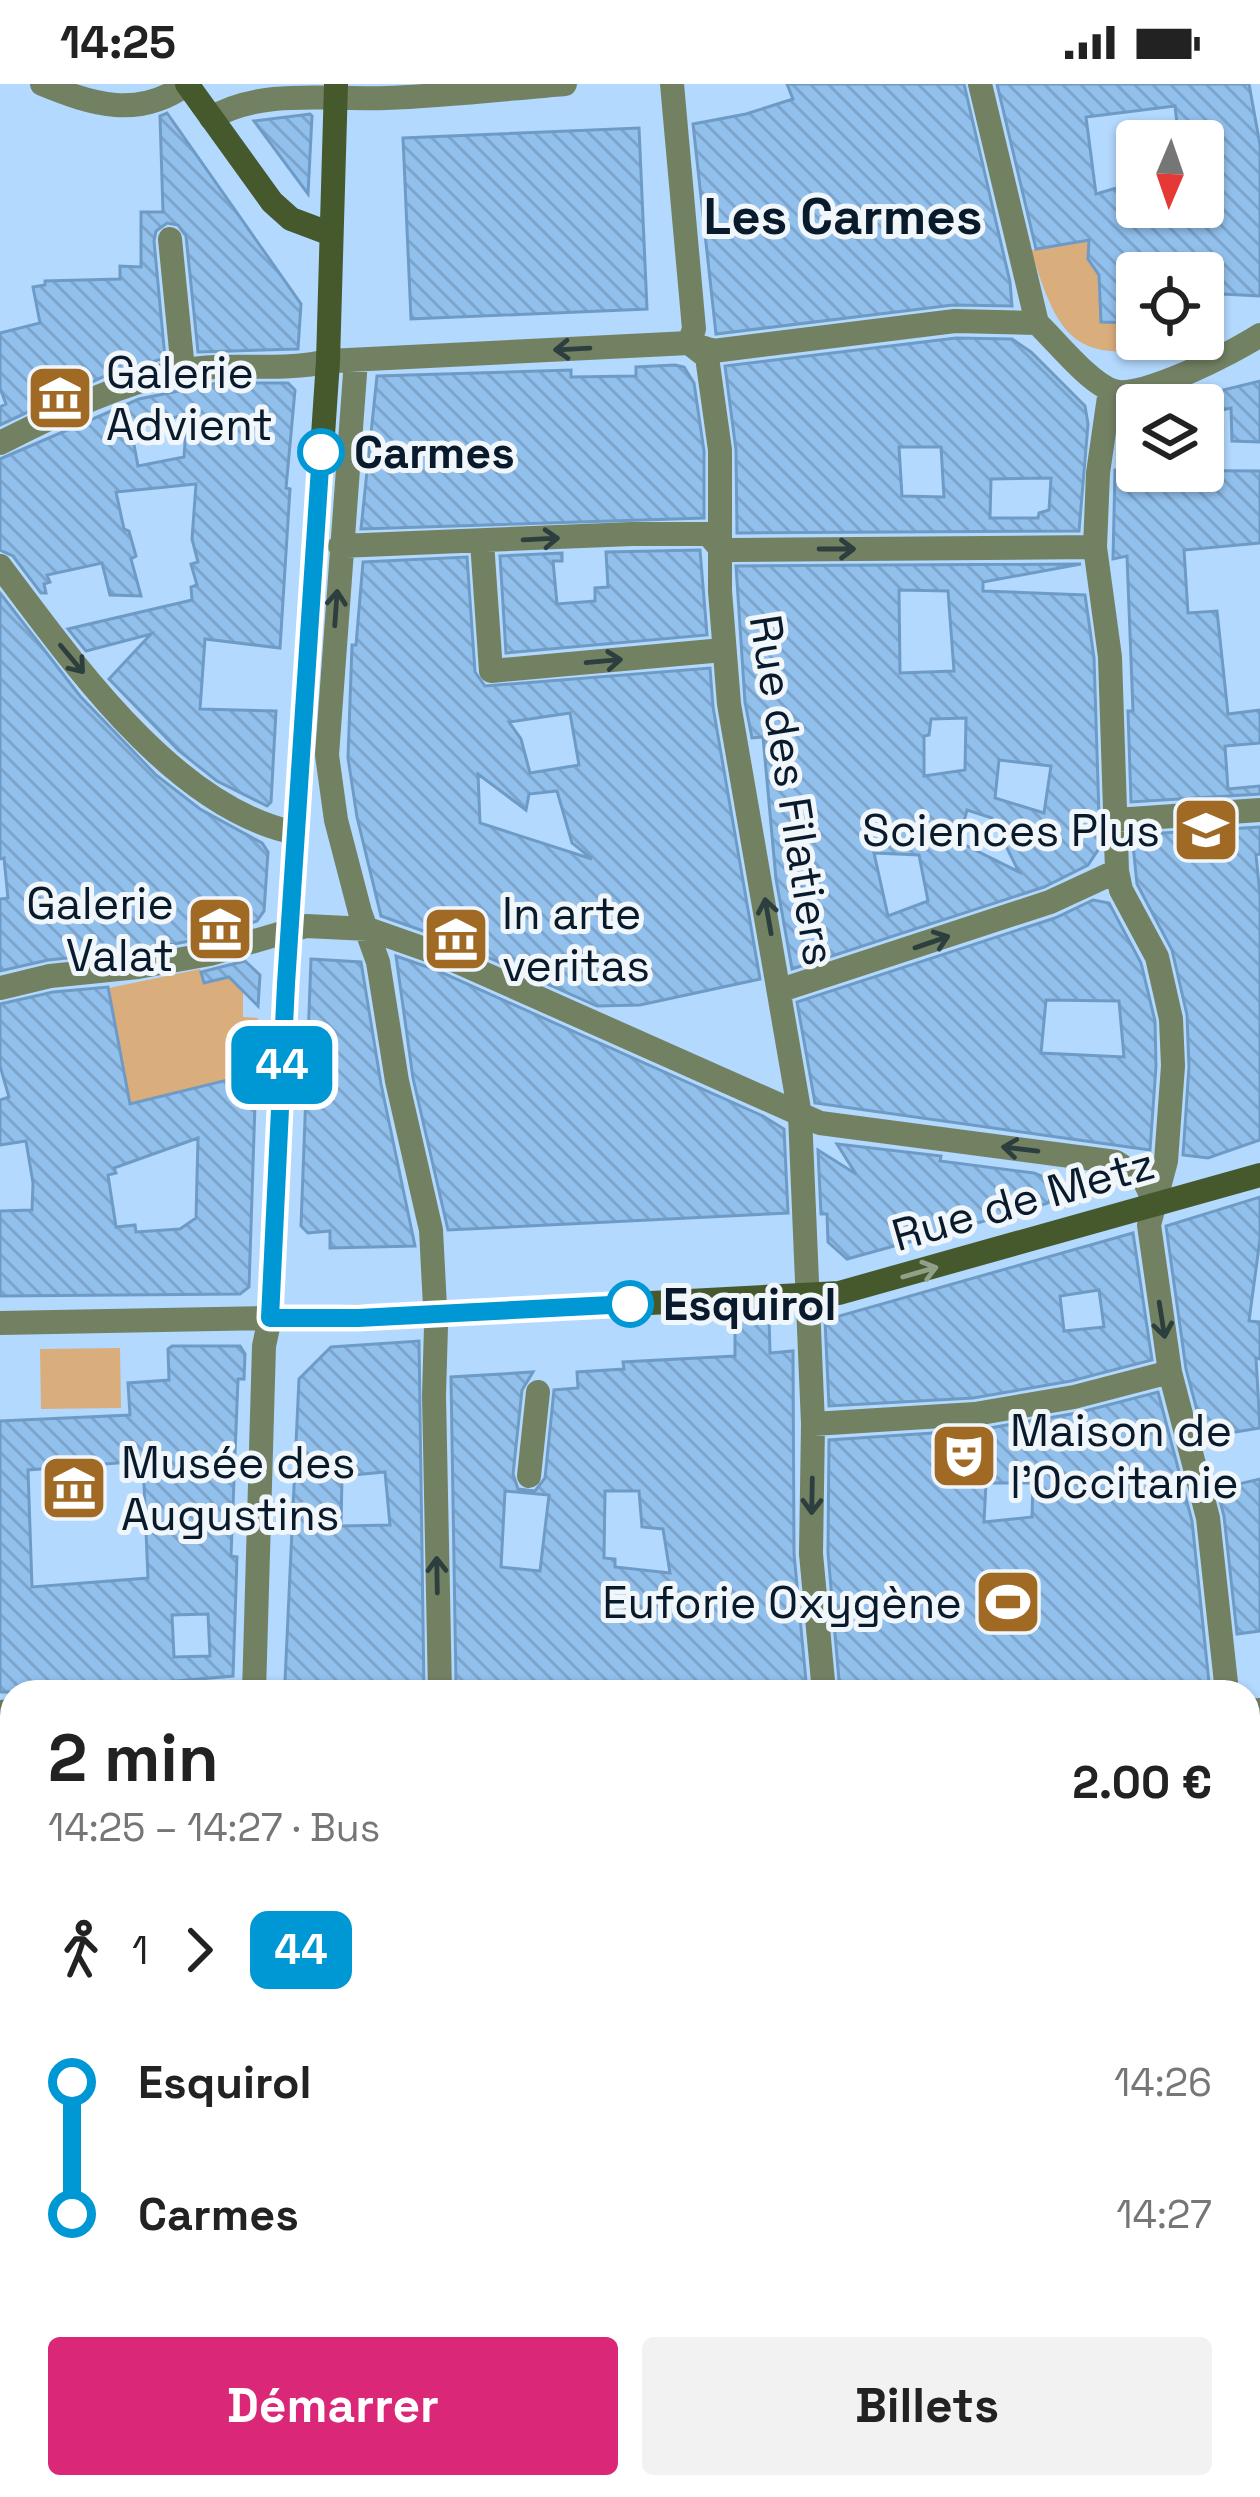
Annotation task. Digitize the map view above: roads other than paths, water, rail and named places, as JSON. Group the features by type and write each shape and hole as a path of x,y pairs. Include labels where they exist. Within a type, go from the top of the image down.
{"street":[{"path":"42,84 90,104 147,104 168,98 187,84 272,202 291,220 331,234"},
{"path":"211,118 235,104 336,90 386,98 565,84"},
{"path":"672,84 694,329 689,343"},
{"path":"980,84 1037,323 1110,389 1139,390 1210,364 1260,334"},
{"path":"254,1680 264,1346 270,1318 289,930 328,361 336,90"},
{"path":"170,238 183,370"},
{"path":"0,443 93,397 183,370 299,368 328,361 689,343 713,351 955,321 1037,323"},
{"name":"Rue des Filatiers","path":"689,343 707,357 720,450 722,650 800,1115 813,1424 811,1554 823,1680"},
{"path":"356,360 326,755 336,820 378,962 397,1081 431,1230 440,1680"},
{"path":"1110,389 1098,472 1095,547 1109,657 1117,871 1121,890 1157,957 1172,1019 1174,1066 1166,1161 1149,1225 1170,1372 1208,1518 1226,1680"},
{"path":"340,546 708,534 720,548 1095,547"},
{"path":"482,542 491,671 722,650"},
{"path":"0,566 122,720 167,762 254,823 296,832"},
{"path":"1116,820 1260,810"},
{"path":"781,990 1050,902 1117,871"},
{"path":"0,988 50,976 210,954 307,926 368,929 442,955 820,1123 1117,1162 1144,1180 1156,1205"},
{"name":"Rue de Metz","path":"270,1318 806,1295 871,1286 1260,1175"},
{"path":"0,1323 270,1318"},
{"path":"813,1424 1028,1406 1170,1372"},
{"path":"529,1476 538,1393"}],"place":[{"name":"Galerie Advient","path":"60,398"},
{"name":"Carmes","path":"321,452"},
{"name":"Sciences Plus","path":"1206,830"},
{"name":"Galerie Valat","path":"220,929"},
{"name":"In arte veritas","path":"456,939"},
{"name":"Esquirol","path":"630,1304"},
{"name":"Maison de l'Occitanie","path":"964,1456"},
{"name":"Musée des Augustins","path":"74,1488"},
{"name":"Euforie Oxygène","path":"1008,1602"}],"district":[{"name":"Les Carmes","path":"843,216"}]}
